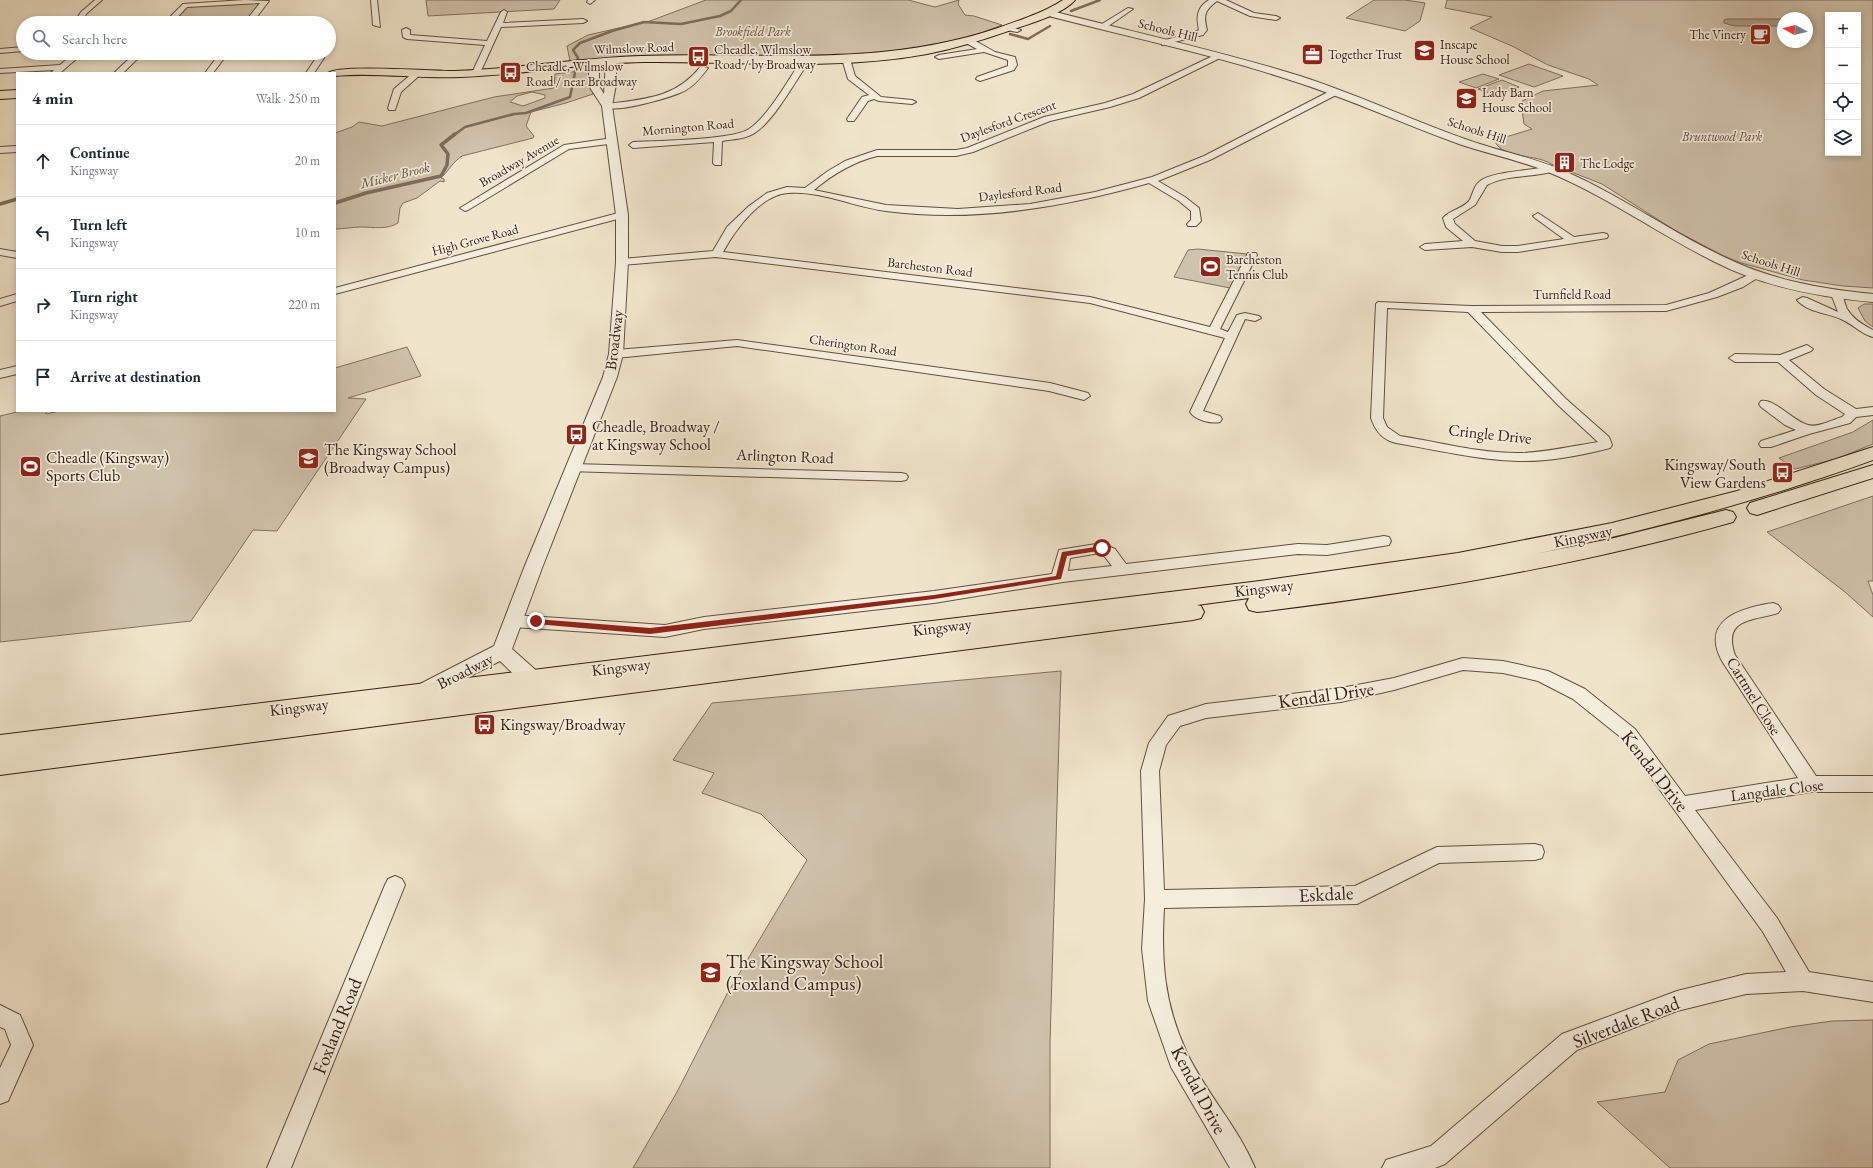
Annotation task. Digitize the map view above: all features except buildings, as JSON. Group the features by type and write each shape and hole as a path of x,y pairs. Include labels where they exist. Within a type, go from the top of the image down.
{"main road":[{"name":"Wilmslow Road","path":"336,73 476,73 643,59 754,61 846,59 938,49 969,41 1014,29 1070,0"},
{"path":"0,95 16,94"},
{"name":"Kingsway","path":"0,745 428,690 1293,585 1452,562 1585,536 1671,515 1784,484 1873,453"},
{"name":"Kingsway","path":"0,764 1299,600 1461,576 1612,546 1675,531 1798,496 1873,471"}],"street":[{"path":"82,16 83,13 99,0"},
{"path":"374,0 377,25"},
{"path":"1164,43 1200,33 1203,30 1200,12 1205,5 1214,0"},
{"path":"1220,0 1234,5 1252,15 1276,18"},
{"path":"175,16 185,5 266,1 254,16"},
{"path":"1121,6 1138,10"},
{"path":"1098,26 1130,9"},
{"path":"476,73 504,12"},
{"name":"Schools Hill","path":"1045,14 1217,56 1294,78 1335,92 1469,144 1551,169 1599,191 1720,260 1755,275 1836,294 1873,298"},
{"path":"497,25 583,21"},
{"path":"406,30 407,37 416,39 454,39 489,42"},
{"path":"969,41 999,57 1012,59 1021,58"},
{"path":"0,51 16,50"},
{"path":"939,57 984,50"},
{"name":"Daylesford Crescent","path":"807,191 828,174 849,162 864,156 877,154 956,153 970,150 1047,119 1107,105 1136,96 1217,56"},
{"path":"846,59 852,77 874,96 879,99 912,102"},
{"path":"980,79 1011,68 1013,65 1012,59"},
{"path":"56,72 70,60"},
{"path":"119,72 132,60"},
{"path":"209,72 218,60"},
{"path":"311,72 319,60"},
{"name":"Mornington Road","path":"634,145 718,139 751,132 806,60"},
{"name":"Broadway","path":"428,690 502,651 573,468 604,394 616,354 622,262 622,215 607,106 611,84 611,61"},
{"name":"Broadway","path":"590,63 594,86 607,106"},
{"path":"0,71 62,67"},
{"path":"607,106 653,100 670,95 686,88 699,76 704,68"},
{"path":"392,108 397,91 417,74"},
{"name":"Daylesford Road","path":"716,254 731,229 752,208 770,195 787,190 807,191 886,208 958,212 1030,207 1096,195 1150,180 1207,158 1335,92"},
{"path":"851,119 865,99 874,96"},
{"path":"718,139 718,163"},
{"name":"Broadway Avenue","path":"465,208 567,147 613,141"},
{"path":"0,150 16,149"},
{"path":"1472,244 1450,225 1448,218 1473,202 1480,186 1487,181 1499,178 1539,174 1551,169"},
{"path":"1150,180 1182,199 1196,210 1196,221 1192,224"},
{"name":"High Grove Road","path":"336,291 622,215"},
{"path":"1538,216 1573,240"},
{"path":"1424,247 1472,244 1502,249 1518,249 1603,236"},
{"path":"0,252 16,255"},
{"name":"Barcheston Road","path":"622,262 716,254 1090,300 1232,336"},
{"path":"1213,332 1252,255"},
{"name":"Turnfield Road","path":"1382,304 1471,309 1675,307 1750,280 1755,275"},
{"path":"1836,294 1841,310 1846,317"},
{"path":"0,303 16,296"},
{"path":"1803,300 1830,313 1846,317 1873,334"},
{"name":"Cringle Drive","path":"1382,304 1377,418 1380,429 1390,437 1493,455 1520,457 1541,456 1605,445 1604,440 1562,402 1471,309"},
{"path":"1216,419 1198,415 1196,412 1241,317 1245,316 1255,318"},
{"name":"Cherington Road","path":"616,354 737,343 1050,387 1084,396"},
{"path":"1735,358 1781,359 1807,349"},
{"path":"1781,359 1820,392 1853,413 1873,411"},
{"path":"0,374 16,370"},
{"path":"1765,404 1790,422 1807,430"},
{"path":"1766,444 1807,430 1817,429 1846,420 1853,413"},
{"name":"Arlington Road","path":"573,468 901,477"},
{"name":"Kingsway","path":"514,621 664,631 704,623 934,597 1122,569 1298,549 1327,550 1384,540"},
{"path":"1059,578 1064,554 1102,548 1110,553 1122,569"},
{"name":"Cartmel Close","path":"1773,609 1752,612 1732,622 1726,629 1723,638 1728,657 1810,784"},
{"name":"Broadway","path":"502,651 532,678"},
{"name":"Kendal Drive","path":"1243,1168 1179,1059 1158,1001 1152,949 1155,899 1150,771 1158,743 1174,721 1206,711 1341,695 1394,684 1463,664 1503,667 1542,675 1579,694 1629,734 1770,925 1804,981"},
{"name":"Langdale Close","path":"1681,804 1810,784 1873,784"},
{"name":"Eskdale","path":"1155,899 1357,895 1437,855 1535,852"},
{"name":"Foxland Road","path":"279,1168 395,885"},
{"name":"Silverdale Road","path":"1394,1168 1440,1162 1570,1042 1677,1001 1746,984 1804,981 1873,992"},
{"path":"0,1016 13,1022 22,1045 0,1093"}],"green space":[{"path":"426,0 560,0 554,9 428,16"},
{"name":"Brookfield Park","path":"706,0 908,0 935,7 959,0 958,4 965,15 974,16 1002,25 938,49 846,59 643,59 562,66 570,61 567,46 588,35 650,21"},
{"path":"1374,0 1405,0 1425,3 1420,21 1405,31 1346,18"},
{"name":"Bruntwood Park","path":"1447,0 1873,0 1873,288 1843,286 1803,280 1741,263 1724,256 1676,231 1602,184 1545,161 1513,154 1499,147 1495,142 1496,140 1532,129 1524,124 1522,110 1525,108 1521,106 1522,101 1543,91 1598,85 1589,79 1548,65 1512,46 1470,28 1492,17 1445,8"},
{"path":"263,2 251,16 178,16 187,6"},
{"path":"1529,64 1563,76 1534,87 1499,75"},
{"path":"581,67 589,69 593,94 531,112 526,126 534,136 533,138 462,156 441,178 444,179 444,182 440,181 417,198 403,203 400,208 398,223 389,227 380,228 358,227 336,229 336,133 352,127 359,122 382,126 494,97 554,88 555,74 580,71","holes":["532,92 545,95 545,98 523,106 510,102 517,96"]},
{"path":"1483,74 1499,79 1476,88 1459,82"},
{"path":"1502,80 1519,87 1495,95 1478,89"},
{"name":"Barcheston Tennis Club","path":"1198,249 1247,254 1230,288 1174,277 1188,250"},
{"path":"1864,304 1873,304 1873,327 1865,321 1858,308"},
{"path":"407,347 421,376 348,398 366,399 277,531 253,530 191,621 0,642 0,416 17,412 46,412 46,414 55,412 336,412 336,368"},
{"path":"1873,420 1873,444 1836,459 1795,469 1779,458 1853,432"},
{"path":"1873,496 1873,581 1868,581 1873,595 1873,617 1845,592 1767,532"},
{"path":"1061,671 1050,1043 1050,1168 633,1168 677,1092 727,994 807,860 761,814 702,793 714,773 673,760 712,703"},
{"path":"1873,1020 1873,1168 1670,1168 1597,1102 1665,1092 1678,1060 1709,1044 1790,1027 1832,1021"}],"shaded area":[{"path":"1777,19 1777,26 1735,26 1724,23 1724,20"}],"waterway":[{"name":"Micker Brook","path":"454,135 465,127 514,114 526,113 570,97 578,58 573,50 580,43 612,31 644,22 681,24 720,16 731,11 741,0"},
{"path":"1071,11 1100,0"},
{"path":"1010,34 1028,39 1050,26"},
{"name":"Micker Brook","path":"336,203 366,193 441,176 447,165 448,154 441,145 455,134"},
{"name":"Micker Brook","path":"0,204 16,199"}],"place":[{"name":"The Vinery","path":"1761,34"},
{"name":"Inscape House School","path":"1425,51"},
{"name":"Together Trust","path":"1312,54"},
{"name":"Cheadle, Wilmslow Road / by Broadway","path":"699,56"},
{"name":"Cheadle, Wilmslow Road / near Broadway","path":"510,73"},
{"name":"Lady Barn House School","path":"1467,99"},
{"name":"The Lodge","path":"1564,163"},
{"name":"Barcheston Tennis Club","path":"1211,266"},
{"name":"Cheadle, Broadway / at Kingsway School","path":"577,435"},
{"name":"The Kingsway School (Broadway Campus)","path":"308,458"},
{"name":"Cheadle (Kingsway) Sports Club","path":"31,466"},
{"name":"Kingsway/South View Gardens","path":"1782,473"},
{"name":"Kingsway/Broadway","path":"485,724"},
{"name":"The Kingsway School (Foxland Campus)","path":"711,972"}],"route":[{"path":"536,621 664,631 686,628 704,623 934,597 1059,578 1064,554 1102,548"}]}
